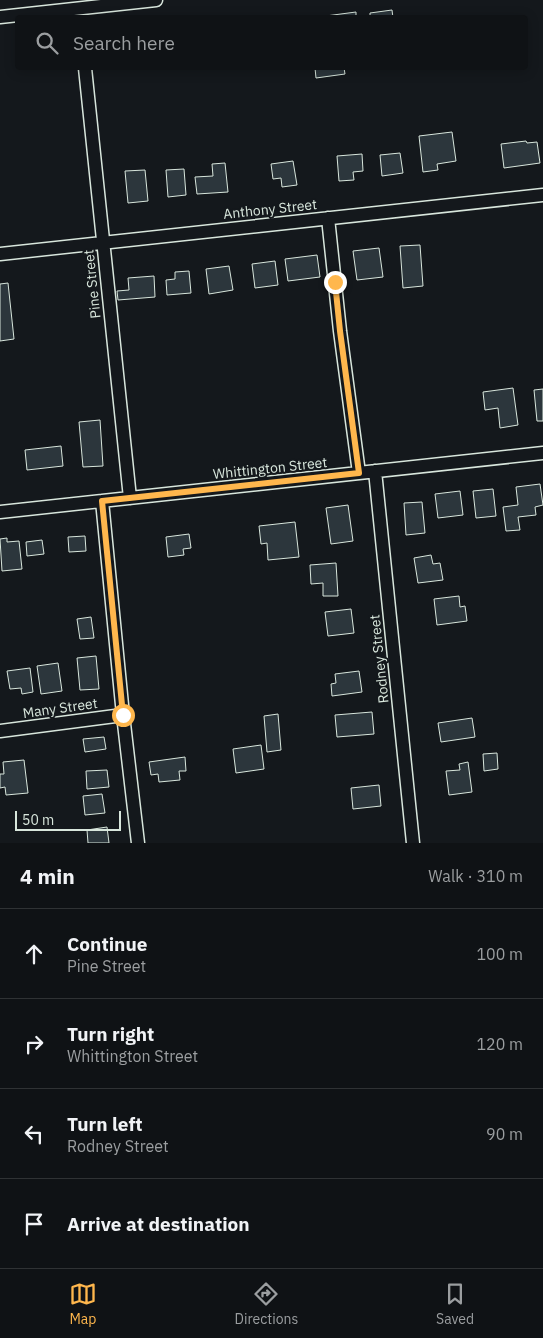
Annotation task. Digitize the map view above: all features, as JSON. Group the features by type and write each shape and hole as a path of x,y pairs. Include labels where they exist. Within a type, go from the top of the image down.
{"street":[{"path":"18,15 156,0"},
{"path":"0,17 15,15"},
{"name":"Pine Street","path":"85,70 130,498"},
{"name":"Anthony Street","path":"0,254 543,195"},
{"path":"328,218 340,331 359,473"},
{"name":"Whittington Street","path":"0,512 543,453"},
{"name":"Rodney Street","path":"375,471 413,843"},
{"path":"102,501 123,715 138,843"},
{"name":"Many Street","path":"0,731 123,715"}],"building":[{"path":"392,10 393,15 370,15 370,13"},
{"path":"356,12 356,15 333,15"},
{"path":"315,70 344,70 345,74 316,78"},
{"path":"452,132 456,161 437,164 438,170 423,172 419,136"},
{"path":"526,141 527,143 537,142 540,163 504,168 501,144"},
{"path":"400,153 403,173 382,176 380,155"},
{"path":"362,154 363,171 353,172 354,180 339,181 337,156"},
{"path":"293,161 297,185 282,187 281,178 273,179 271,164"},
{"path":"225,163 228,192 197,194 195,177 213,176 212,164"},
{"path":"184,169 186,195 168,197 166,170"},
{"path":"145,170 148,201 128,203 125,171"},
{"path":"420,245 423,286 403,288 400,246"},
{"path":"379,248 383,277 357,280 353,251"},
{"path":"317,255 320,277 288,281 285,259"},
{"path":"275,261 278,285 255,288 252,264"},
{"path":"229,266 233,290 209,294 206,269"},
{"path":"189,271 191,293 167,295 166,280 175,279 175,272"},
{"path":"154,276 155,297 118,300 117,291 129,290 128,278"},
{"path":"8,283 14,339 0,341 0,284"},
{"path":"513,388 518,425 500,428 498,408 485,410 483,392"},
{"path":"543,389 543,421 537,421 534,390"},
{"path":"100,420 103,466 83,467 79,422"},
{"path":"61,446 63,466 27,470 25,450"},
{"path":"540,484 543,505 535,507 536,515 518,517 520,530 506,531 503,507 518,505 516,487"},
{"path":"493,489 496,516 476,518 473,491"},
{"path":"460,491 463,515 438,518 435,494"},
{"path":"422,502 425,533 406,535 404,503"},
{"path":"348,505 353,541 331,544 326,508"},
{"path":"295,522 299,557 268,560 267,543 261,544 259,526"},
{"path":"189,534 191,548 183,549 184,555 168,557 166,537"},
{"path":"85,536 86,551 69,552 68,537"},
{"path":"7,538 7,542 19,541 22,569 2,571 0,539"},
{"path":"42,540 44,554 27,556 26,542"},
{"path":"431,555 433,564 440,563 443,580 418,583 414,558"},
{"path":"336,563 338,596 323,596 323,583 311,584 310,565"},
{"path":"459,596 460,607 465,606 467,621 437,625 434,599"},
{"path":"351,609 354,633 328,636 325,612"},
{"path":"91,617 94,638 80,639 77,619"},
{"path":"96,656 99,689 80,690 77,658"},
{"path":"58,663 62,691 41,694 37,666"},
{"path":"30,668 33,692 22,694 21,688 10,689 7,671"},
{"path":"359,671 362,692 332,696 331,684 336,683 335,674"},
{"path":"372,712 374,734 337,737 335,715"},
{"path":"278,714 281,750 267,752 264,716"},
{"path":"472,718 475,737 441,742 438,723"},
{"path":"104,737 106,749 85,752 83,739"},
{"path":"261,745 264,769 236,773 233,749"},
{"path":"497,753 498,769 484,771 483,754"},
{"path":"185,757 186,771 179,771 180,780 159,782 158,774 151,775 149,762"},
{"path":"24,760 28,793 6,795 5,787 0,788 0,774 4,774 3,762"},
{"path":"468,762 472,792 449,795 446,771 460,770 459,764"},
{"path":"107,770 109,787 87,789 86,771"},
{"path":"379,785 381,806 353,809 351,788"},
{"path":"102,794 105,813 85,815 83,796"},
{"path":"107,827 109,843 88,843 87,830"}],"route":[{"path":"123,715 102,501 359,473 335,282"}]}
